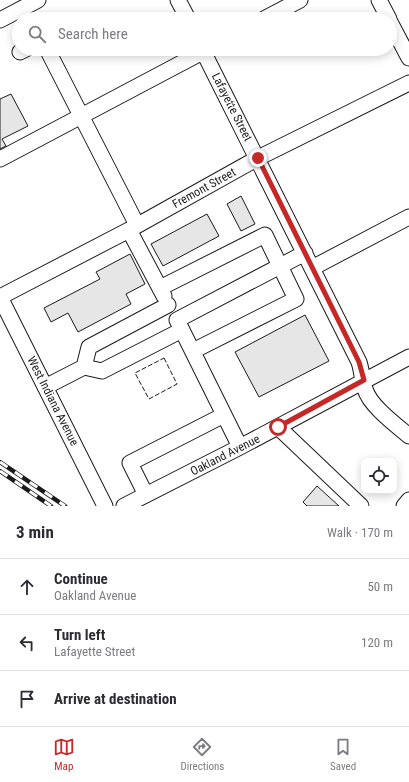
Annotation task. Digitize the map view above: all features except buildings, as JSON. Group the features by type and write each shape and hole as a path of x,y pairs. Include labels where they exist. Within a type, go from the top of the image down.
{"street":[{"path":"21,9 38,0"},
{"path":"178,0 184,12"},
{"path":"277,12 300,0"},
{"path":"379,0 385,12"},
{"path":"0,20 12,14"},
{"path":"397,35 409,58"},
{"path":"51,56 81,116 168,305 193,351 240,447"},
{"path":"0,159 194,56"},
{"name":"Lafayette Street","path":"208,56 359,362 365,389 374,405 409,436"},
{"name":"Fremont Street","path":"0,297 133,228 258,158 409,83"},
{"path":"312,268 409,217"},
{"path":"160,288 265,235 296,299 193,351"},
{"path":"46,387 84,367 102,371 280,266 305,253"},
{"name":"West Indiana Avenue","path":"0,297 105,506"},
{"path":"84,367 89,347 168,305"},
{"name":"Oakland Avenue","path":"124,506 240,447 409,357"},
{"path":"146,495 130,463 224,415"},
{"path":"278,427 361,506"},
{"path":"404,506 409,500"}],"railway":[{"path":"0,462 65,506"},
{"path":"0,471 51,506"}],"fence":[{"path":"164,358 177,384 149,399 135,373 164,358"}],"route":[{"path":"258,158 359,362 364,380 278,427"}]}
